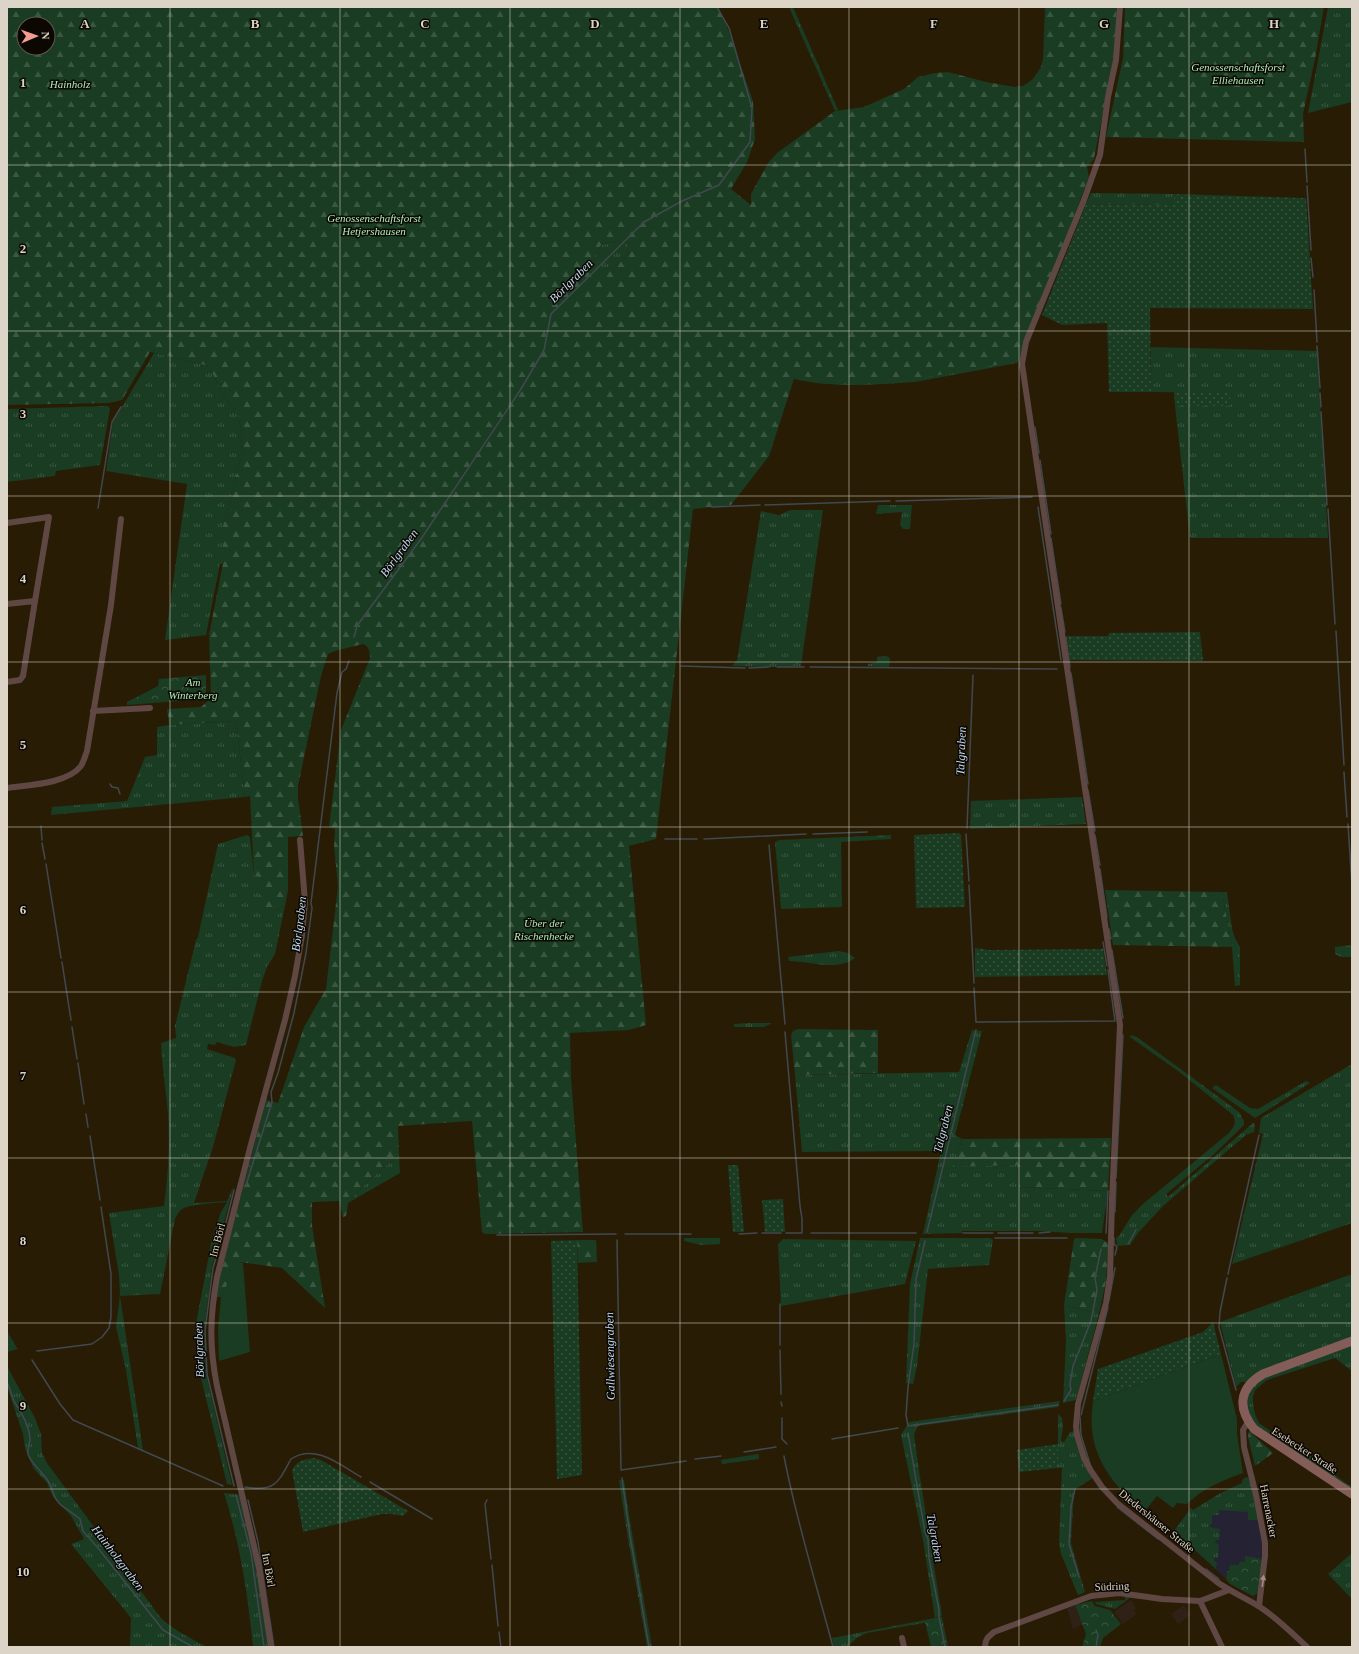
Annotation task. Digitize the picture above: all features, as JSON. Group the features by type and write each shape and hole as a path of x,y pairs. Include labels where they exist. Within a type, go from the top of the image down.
{"street":[{"name":"Diedershäuser Straße","path":"1120,7 1116,60 1108,97 1103,137 1098,161 1084,200 1026,342 1022,364 1120,1025 1110,1276 1106,1303 1078,1404 1076,1426 1084,1458 1095,1477 1117,1503 1229,1590 1238,1593 1276,1618 1307,1647"},
{"path":"7,523 49,517 23,676 20,680 7,682"},
{"path":"7,788 51,781 68,776 74,772 84,760 87,751 111,605 121,519"},
{"path":"7,604 35,602"},
{"path":"93,711 150,708"},
{"name":"Im Börl","path":"271,1647 259,1568 217,1386 212,1360 210,1335 217,1277 285,1020 299,954 305,902 300,840"},
{"path":"1248,1422 1243,1413 1243,1400 1248,1388 1255,1379 1263,1374 1352,1341"},
{"name":"Harrenacker","path":"1248,1422 1243,1430 1242,1438 1265,1543 1265,1556 1259,1606"},
{"name":"Esebecker Straße","path":"1248,1422 1263,1436 1352,1494"},
{"name":"Südring","path":"985,1647 985,1642 988,1637 994,1632 1092,1596 1119,1593 1162,1599 1200,1601 1229,1590"},
{"path":"1200,1601 1222,1647"},
{"path":"902,1638 904,1647"}],"shaded area":[{"path":"1247,1477 1249,1478 1263,1543 1262,1561 1257,1557 1227,1571 1226,1579 1174,1531 1191,1508 1193,1510 1219,1494 1242,1483 1243,1479"},
{"path":"1131,1600 1136,1608 1134,1611 1137,1614 1123,1624 1114,1612"},
{"path":"1075,1605 1083,1624 1073,1629 1067,1609"},
{"path":"1184,1605 1191,1615 1178,1624 1171,1614"}],"green space":[{"path":"7,7 718,7 725,21 753,101 755,139 747,162 731,189 751,205 751,194 768,163 777,153 835,111 864,107 904,89 918,77 935,73 948,72 986,82 1015,87 1023,86 1033,79 1041,67 1043,59 1045,7 1117,7 1115,50 1094,159 1087,167 1089,177 1019,361 898,382 795,376 769,456 731,505 693,509 656,839 629,846 646,1025 629,1030 570,1033 571,1078 583,1232 485,1234 482,1232 472,1121 398,1126 399,1155 369,1180 348,1203 346,1216 343,1217 339,1201 312,1202 312,1225 325,1308 282,1268 239,1262 221,1297 216,1297 220,1276 266,1100 278,1103 304,1027 326,989 338,886 334,846 335,829 329,827 341,730 370,658 367,646 363,644 328,654 321,676 298,786 303,836 288,837 288,890 285,906 274,911 258,907 264,879 254,875 250,796 245,797 236,721 169,725 167,709 201,707 211,698 209,635 223,563 223,526 241,457 242,434 238,414 224,397 209,366 150,352 122,400 109,403 7,405","holes":["628,238 628,248 624,259 616,266 590,274 587,270 601,245"]},
{"path":"789,7 793,7 838,110 835,111"},
{"name":"Genossenschaftsforst Elliehausen","path":"1125,7 1324,7 1303,114 1304,142 1106,137 1123,58"},
{"path":"1328,7 1352,7 1352,102 1308,113"},
{"path":"1091,193 1176,194 1171,205 1086,204"},
{"path":"1176,194 1306,198 1313,309 1150,308 1151,392 1109,392 1107,323 1062,325 1042,315 1086,204 1171,205"},
{"path":"628,238 627,254 620,263 611,268 590,274 587,270 601,245"},
{"path":"1151,347 1317,351 1328,538 1190,538 1175,406 1230,406 1230,393 1151,392"},
{"path":"154,353 209,366 224,397 238,414 242,434 241,457 223,526 223,563 220,564 206,635 165,640 187,484 106,471 113,422"},
{"path":"1019,361 1017,363 915,382 839,385 794,379 795,376"},
{"path":"1174,392 1230,392 1230,406 1175,406"},
{"path":"108,406 110,409 100,465 56,471 55,476 7,482 7,409"},
{"path":"878,505 912,505 910,529 903,529 900,525 902,512 876,514"},
{"path":"790,510 823,510 801,666 732,666 737,660 761,511 779,515"},
{"path":"1200,632 1203,661 1070,660 1067,636 1108,636 1109,633"},
{"path":"887,656 890,658 889,667 868,666 868,664 877,662 877,657"},
{"name":"Am Winterberg","path":"206,675 206,699 127,705 127,702 158,686 159,679"},
{"path":"236,721 245,797 51,815 52,807 127,801 145,757 157,755 157,727"},
{"path":"1082,797 1086,824 970,829 971,801"},
{"path":"959,833 961,835 965,907 916,908 914,835"},
{"path":"247,835 250,837 254,875 264,879 274,911 285,906 275,954 267,967 262,981 246,1045 234,1047 217,1042 215,1045 208,1044 207,1049 235,1058 236,1060 213,1147 194,1203 227,1201 234,1185 212,1267 204,1331 206,1374 232,1485 227,1484 197,1362 195,1329 212,1239 221,1212 227,1202 186,1207 179,1213 175,1219 160,1294 120,1296 143,1450 138,1448 126,1370 116,1327 120,1295 119,1275 109,1213 164,1206 168,1172 169,1137 161,1043 176,1038 175,1026 198,937 218,844"},
{"path":"891,835 891,839 841,842 842,907 781,909 775,842 779,840"},
{"path":"1105,890 1222,892 1232,947 1113,945"},
{"path":"1222,892 1227,892 1232,929 1240,947 1240,985 1235,986 1232,947"},
{"path":"1352,945 1352,957 1341,957 1335,954 1335,947"},
{"path":"975,948 989,950 1103,949 1107,975 975,977"},
{"path":"839,951 848,953 855,958 840,964 823,965 789,961 788,957"},
{"path":"772,1023 764,1027 734,1027 734,1024"},
{"path":"798,1029 878,1030 878,1073 795,1075 791,1035 793,1031"},
{"path":"972,1030 982,1031 955,1135 962,1139 954,1166 1017,1165 1019,1187 1108,1191 1102,1233 962,1231 962,1233 923,1234 941,1151 802,1152 795,1075 959,1072"},
{"path":"1131,1035 1137,1037 1239,1112 1244,1121 1244,1125 1214,1154 1166,1194 1168,1197 1253,1123 1255,1124 1254,1132 1246,1135 1163,1206 1138,1233 1130,1245 1117,1246 1116,1238 1119,1236 1132,1215 1144,1203 1229,1133 1235,1122 1233,1115 1178,1071 1130,1037"},
{"path":"1352,1064 1352,1223 1232,1264 1263,1134 1259,1133 1261,1118"},
{"path":"1306,1081 1310,1083 1255,1118 1212,1088 1216,1085 1250,1108 1258,1109"},
{"path":"1111,1138 1108,1191 1019,1187 1017,1165 953,1167 962,1139"},
{"path":"399,1155 400,1173 348,1203 369,1180"},
{"path":"728,1165 738,1165 744,1232 733,1232"},
{"path":"783,1199 785,1232 765,1232 762,1200"},
{"path":"684,1238 720,1238 720,1244 701,1245 684,1241"},
{"path":"920,1238 990,1238 993,1240 989,1265 928,1269 917,1366 913,1384 906,1383 910,1284"},
{"path":"783,1239 916,1241 905,1284 781,1306 778,1244"},
{"path":"1074,1239 1102,1239 1108,1243 1106,1281 1099,1314 1064,1305"},
{"path":"577,1240 596,1240 597,1262 578,1263"},
{"path":"577,1240 582,1475 557,1479 551,1241"},
{"path":"238,1262 243,1263 250,1352 219,1361 218,1328 221,1297"},
{"path":"1352,1274 1352,1339 1248,1382 1241,1382 1236,1387 1220,1322"},
{"path":"1064,1305 1099,1314 1076,1400 1063,1403 1066,1341"},
{"path":"1213,1322 1221,1354 1093,1401 1098,1369 1203,1332"},
{"path":"7,1331 17,1348 18,1349 7,1352"},
{"path":"1352,1344 1352,1371 1335,1358 1267,1380 1255,1390 1253,1404 1259,1423 1287,1443 1304,1450 1320,1465 1352,1487 1352,1491 1263,1433 1248,1416 1246,1398 1259,1379"},
{"path":"1221,1354 1237,1419 1237,1434 1243,1473 1213,1486 1199,1494 1187,1504 1177,1503 1173,1508 1157,1496 1144,1512 1117,1486 1103,1465 1094,1442 1092,1429 1093,1401"},
{"path":"7,1366 35,1418 41,1434 42,1453 47,1463 160,1617 176,1630 207,1647 130,1647 131,1618 71,1544 84,1539 71,1516 53,1497 47,1483 34,1469 25,1449 23,1434 7,1387"},
{"path":"1060,1401 1058,1407 918,1426 914,1434 942,1616 935,1618 923,1540 901,1435 909,1422"},
{"path":"1058,1414 1062,1418 1063,1426 1061,1441 1064,1442 1070,1432 1074,1431 1093,1478 1074,1490 1071,1543 1085,1592 1078,1595 1061,1554 1059,1543 1062,1468 1058,1468"},
{"path":"1249,1431 1273,1453 1255,1466 1248,1437"},
{"path":"1058,1444 1058,1468 1019,1472 1017,1450"},
{"path":"758,1454 759,1459 722,1464 721,1460"},
{"path":"314,1458 321,1460 408,1511 403,1516 382,1514 303,1532 292,1470 296,1464 301,1461"},
{"path":"1247,1477 1250,1480 1259,1520 1248,1520 1248,1512 1219,1510 1219,1515 1212,1515 1212,1523 1209,1526 1220,1529 1219,1540 1216,1540 1215,1543 1219,1544 1218,1558 1214,1558 1214,1561 1217,1562 1216,1569 1174,1531 1191,1508 1193,1510 1219,1494 1242,1483 1243,1479"},
{"path":"619,1480 624,1480 652,1647 647,1647"},
{"path":"224,1493 241,1495 250,1531 269,1647 253,1647 243,1570 235,1531"},
{"path":"1352,1553 1352,1599 1328,1574"},
{"path":"1245,1556 1259,1558 1262,1561 1258,1593 1253,1596 1230,1584 1226,1579 1227,1571 1229,1571 1230,1565 1239,1565 1239,1562 1245,1562"},
{"path":"1125,1597 1131,1597 1115,1609 1096,1604 1095,1602 1125,1600"},
{"path":"1092,1601 1095,1606 1110,1610 1121,1624 1103,1638 1100,1647 1082,1647 1086,1634 1075,1605"},
{"path":"942,1617 948,1647 931,1647 925,1622 935,1621 935,1618"},
{"path":"935,1618 935,1621 867,1633 858,1637 847,1647 834,1647 832,1638"}],"waterway":[{"name":"Börlgraben","path":"354,637 357,626 421,539 521,389 544,350 551,314 644,222 682,201 719,185 750,142 752,108 729,28 717,7"},
{"path":"1305,149 1307,182"},
{"path":"1307,186 1311,250"},
{"path":"1311,258 1313,277"},
{"path":"1314,290 1317,342"},
{"path":"1317,346 1320,388"},
{"path":"1320,393 1321,407"},
{"path":"98,508 112,422 121,407"},
{"path":"1321,412 1327,505"},
{"path":"1035,427 1039,453"},
{"path":"1040,460 1051,534"},
{"path":"896,501 1032,497"},
{"path":"765,505 890,501"},
{"path":"712,507 760,505"},
{"path":"1038,507 1061,660"},
{"path":"1328,509 1335,624"},
{"path":"1051,538 1061,604"},
{"path":"1061,608 1065,632"},
{"path":"1336,631 1344,765"},
{"path":"1066,637 1070,667"},
{"name":"Börlgraben","path":"246,1185 272,1102 271,1092 278,1073 294,1013 306,953 337,693 342,672 346,669 349,661"},
{"path":"681,666 745,668"},
{"path":"749,668 769,667"},
{"path":"777,667 804,667"},
{"path":"810,667 1057,669"},
{"path":"1071,673 1088,784"},
{"name":"Talgraben","path":"967,828 973,675"},
{"path":"1344,772 1347,817"},
{"path":"110,784 112,787 118,788 120,794"},
{"path":"1088,790 1095,831"},
{"path":"1348,824 1352,886"},
{"path":"41,826 42,840"},
{"path":"813,834 867,832"},
{"path":"704,839 806,834"},
{"name":"Talgraben","path":"966,834 969,881"},
{"path":"1095,835 1100,865"},
{"path":"665,839 697,839"},
{"path":"42,843 45,859"},
{"path":"769,845 785,1024"},
{"path":"46,864 61,958"},
{"path":"1100,869 1107,917"},
{"name":"Talgraben","path":"969,885 974,983"},
{"path":"1109,929 1111,939"},
{"path":"1103,942 1107,966"},
{"path":"1112,950 1123,1018"},
{"path":"62,962 71,1020"},
{"path":"974,988 976,1022 1115,1021 1108,970"},
{"path":"72,1027 77,1059"},
{"name":"Talgraben","path":"927,1232 976,1030"},
{"path":"785,1032 802,1219 802,1233 786,1233"},
{"path":"1116,1178 1123,1035"},
{"path":"78,1063 84,1104"},
{"path":"86,1114 88,1127"},
{"path":"1228,1274 1259,1135"},
{"path":"90,1136 100,1200"},
{"path":"1115,1212 1116,1182"},
{"name":"Börlgraben","path":"234,1190 213,1268 205,1331 207,1374 234,1486"},
{"path":"1106,1233 1108,1191"},
{"path":"37,1351 92,1344 102,1337 109,1328 111,1317 111,1274 101,1207"},
{"path":"1128,1244 1136,1230"},
{"path":"1039,1233 1050,1232"},
{"path":"739,1234 757,1233"},
{"path":"762,1233 781,1233"},
{"path":"811,1233 916,1233"},
{"path":"963,1233 993,1233"},
{"path":"998,1233 1033,1233"},
{"name":"Gallwiesengraben","path":"497,1235 616,1234"},
{"name":"Gallwiesengraben","path":"625,1234 691,1234"},
{"path":"995,1238 1067,1238"},
{"path":"1114,1238 1114,1244 1117,1247 1115,1255"},
{"name":"Gallwiesengraben","path":"617,1240 621,1470 686,1461"},
{"name":"Talgraben","path":"925,1241 916,1279 914,1344 906,1415 908,1426 1058,1405"},
{"path":"1064,1401 1071,1390 1070,1384 1073,1366 1091,1321 1097,1290 1095,1278 1101,1249"},
{"path":"1109,1300 1115,1268"},
{"path":"1227,1278 1220,1312 1219,1327 1236,1390"},
{"path":"780,1304 780,1345"},
{"path":"1081,1415 1108,1307"},
{"path":"780,1350 781,1394"},
{"path":"32,1360 60,1404 73,1420 223,1486"},
{"name":"Hainholzgraben","path":"7,1383 27,1424 30,1439 28,1454 50,1484 58,1503 80,1519 83,1531 163,1630 193,1647"},
{"path":"781,1402 782,1406"},
{"path":"1080,1417 1081,1435 1090,1464"},
{"path":"782,1418 782,1439 787,1444"},
{"path":"832,1439 898,1428"},
{"name":"Talgraben","path":"908,1433 925,1532 928,1539 929,1558 945,1647"},
{"path":"744,1452 776,1447"},
{"path":"245,1487 269,1487 279,1480 291,1459 309,1453 318,1454 336,1462 361,1477"},
{"path":"695,1459 721,1456"},
{"path":"784,1456 800,1528 833,1647"},
{"name":"Gallwiesengraben","path":"622,1478 630,1536 649,1647"},
{"path":"370,1482 432,1519"},
{"path":"1075,1489 1071,1507 1069,1544 1079,1577"},
{"name":"Börlgraben","path":"236,1495 251,1553 264,1647"},
{"path":"248,1500 258,1542 274,1647"},
{"path":"487,1500 485,1504 491,1559"},
{"path":"1117,1507 1158,1539"},
{"path":"492,1565 498,1626"},
{"path":"1206,1569 1219,1579"},
{"path":"1096,1630 1098,1635 1096,1647"},
{"path":"499,1632 501,1647"}],"park label":[{"name":"Hainholz","path":"70,84"},
{"name":"Genossenschaftsforst Hetjershausen","path":"374,224"},
{"name":"Über der Rischenhecke","path":"544,929"}]}
